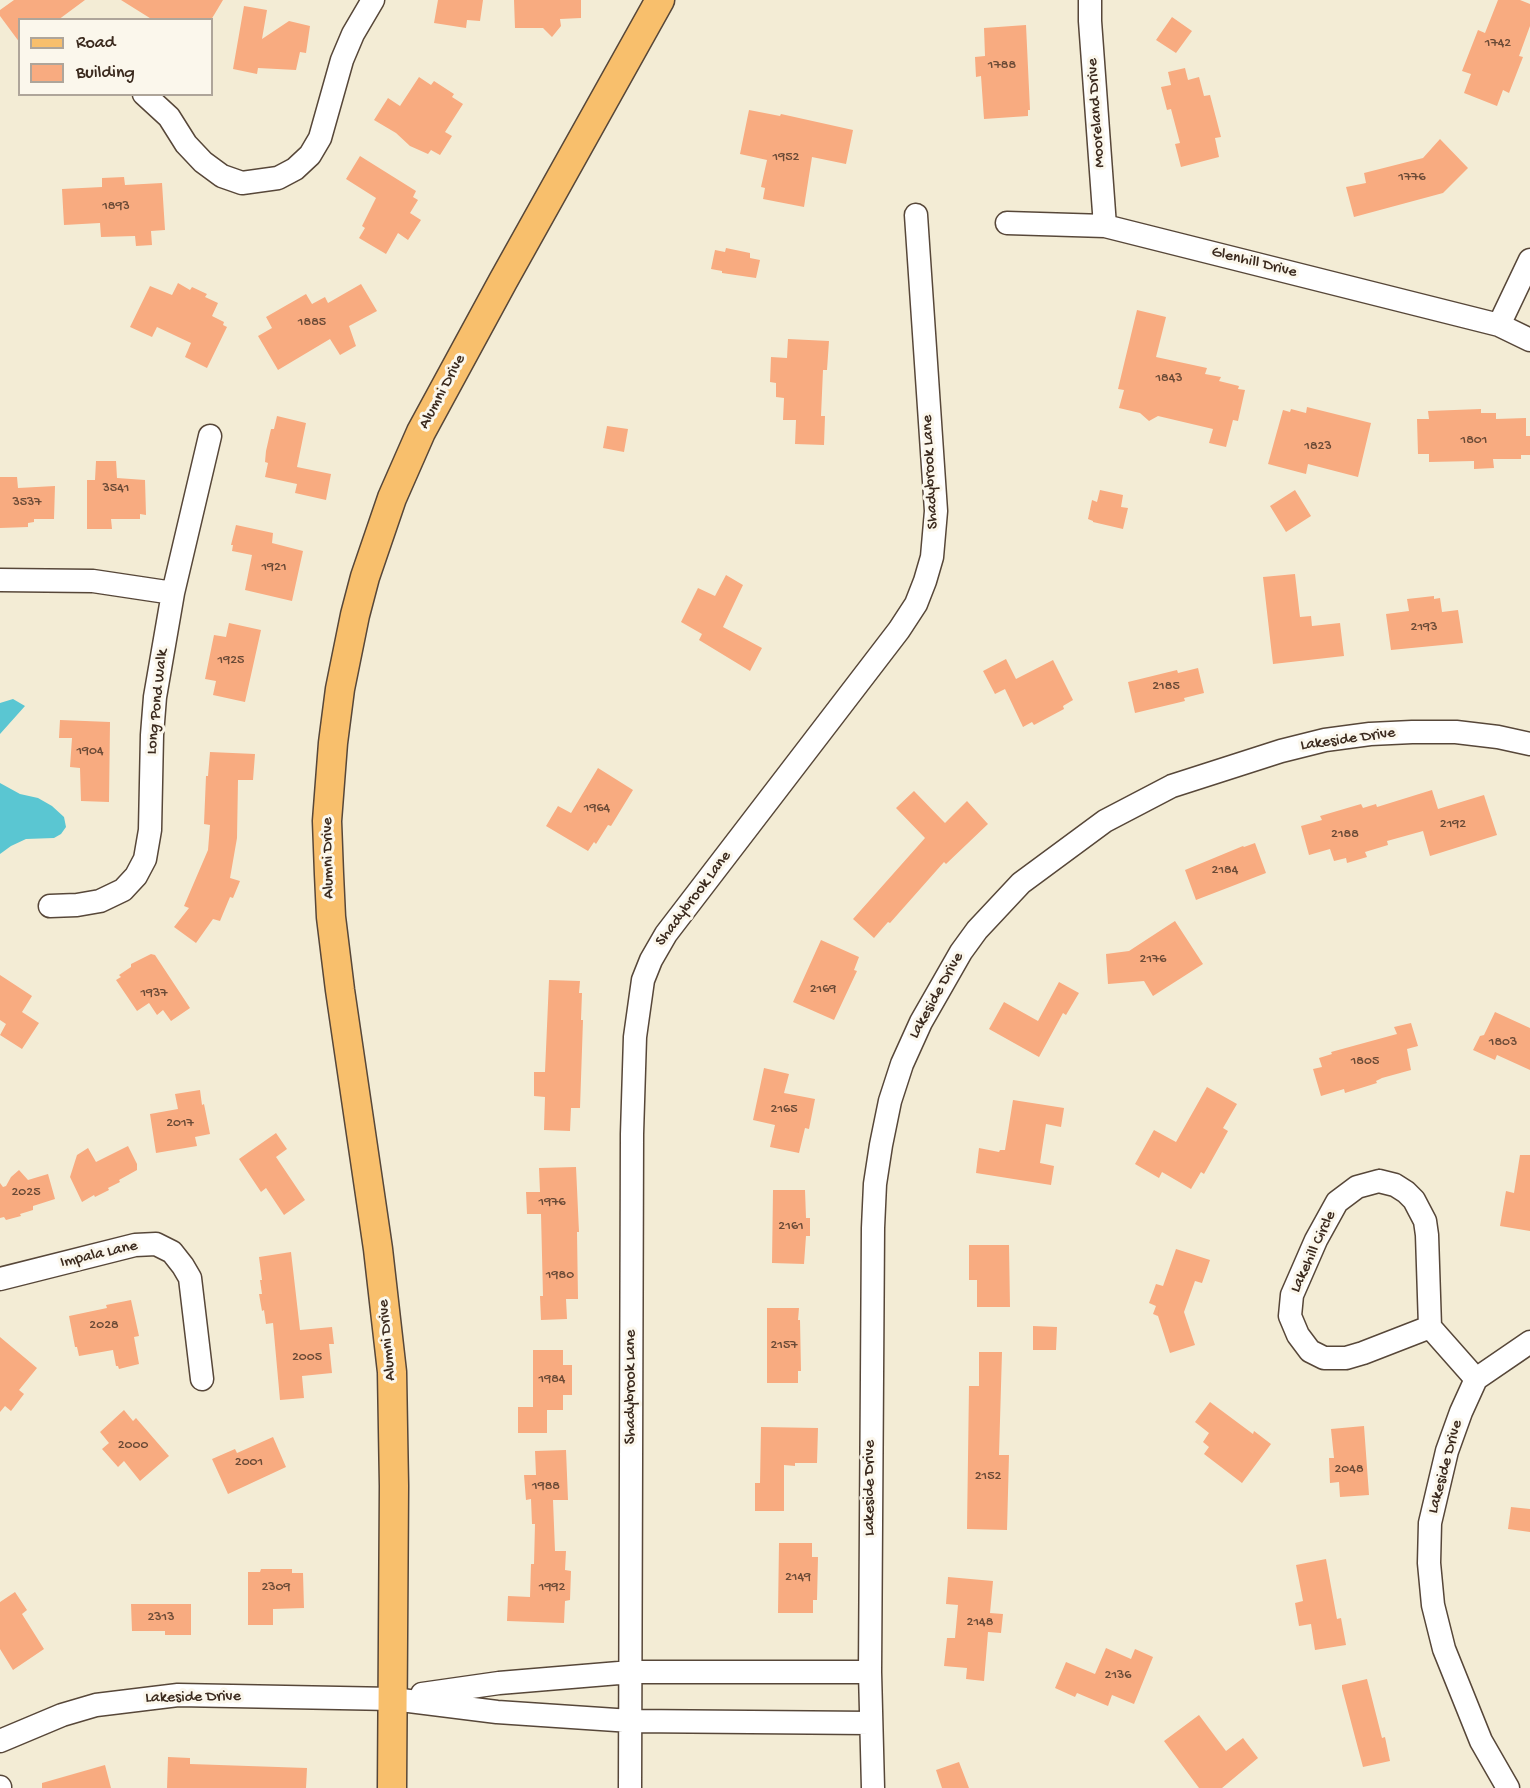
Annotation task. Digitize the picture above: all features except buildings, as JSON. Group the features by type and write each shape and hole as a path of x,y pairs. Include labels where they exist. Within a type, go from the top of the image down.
{"main road":[{"name":"Alumni Drive","path":"392,1788 394,1486 390,1352 378,1249 331,917 327,821 340,689 365,577 392,498 421,432 660,0"}],"street":[{"path":"146,96 169,117 186,144 203,162 222,176 242,183 279,178 303,162 321,138 342,60 353,34 373,0"},
{"name":"Mooreland Drive","path":"1090,0 1105,226"},
{"name":"Shadybrook Lane","path":"630,1788 632,1134 635,1037 643,980 666,933 899,630 916,604 925,581 932,557 936,511 916,215"},
{"name":"Glenhill Drive","path":"1006,223 1105,226 1499,325 1530,340"},
{"path":"1499,325 1530,260"},
{"name":"Long Pond Walk","path":"50,906 100,901 123,890 136,876 145,859 150,830 155,697 173,593 210,436"},
{"path":"0,580 93,581 173,593"},
{"name":"Lakeside Drive","path":"873,1788 870,1672 875,1184 890,1101 902,1065 921,1022 961,952 977,930 1022,882 1105,820 1172,786 1281,751 1325,740 1370,734 1456,732 1530,744"},
{"name":"Lakehill Circle","path":"1379,1181 1395,1185 1414,1200 1421,1211 1427,1235 1430,1327 1346,1358 1324,1358 1310,1351 1298,1335 1290,1316 1292,1295 1316,1240 1337,1202 1357,1187 1379,1181"},
{"name":"Impala Lane","path":"0,1279 135,1245 156,1244 172,1252 190,1278 202,1380"},
{"path":"1430,1327 1476,1379 1530,1342"},
{"name":"Lakeside Drive","path":"1476,1379 1458,1422 1438,1485 1430,1523 1429,1563 1433,1605 1444,1649 1481,1741 1508,1788"},
{"name":"Lakeside Drive","path":"393,1699 499,1683 631,1672 870,1672"},
{"name":"Lakeside Drive","path":"0,1741 62,1715 96,1705 178,1695 393,1699 497,1712 631,1721 870,1723"}],"water":[{"path":"13,699 25,706 0,734 0,703"},
{"path":"0,783 20,794 38,798 52,806 64,817 66,827 61,834 54,838 26,839 0,854"}]}
